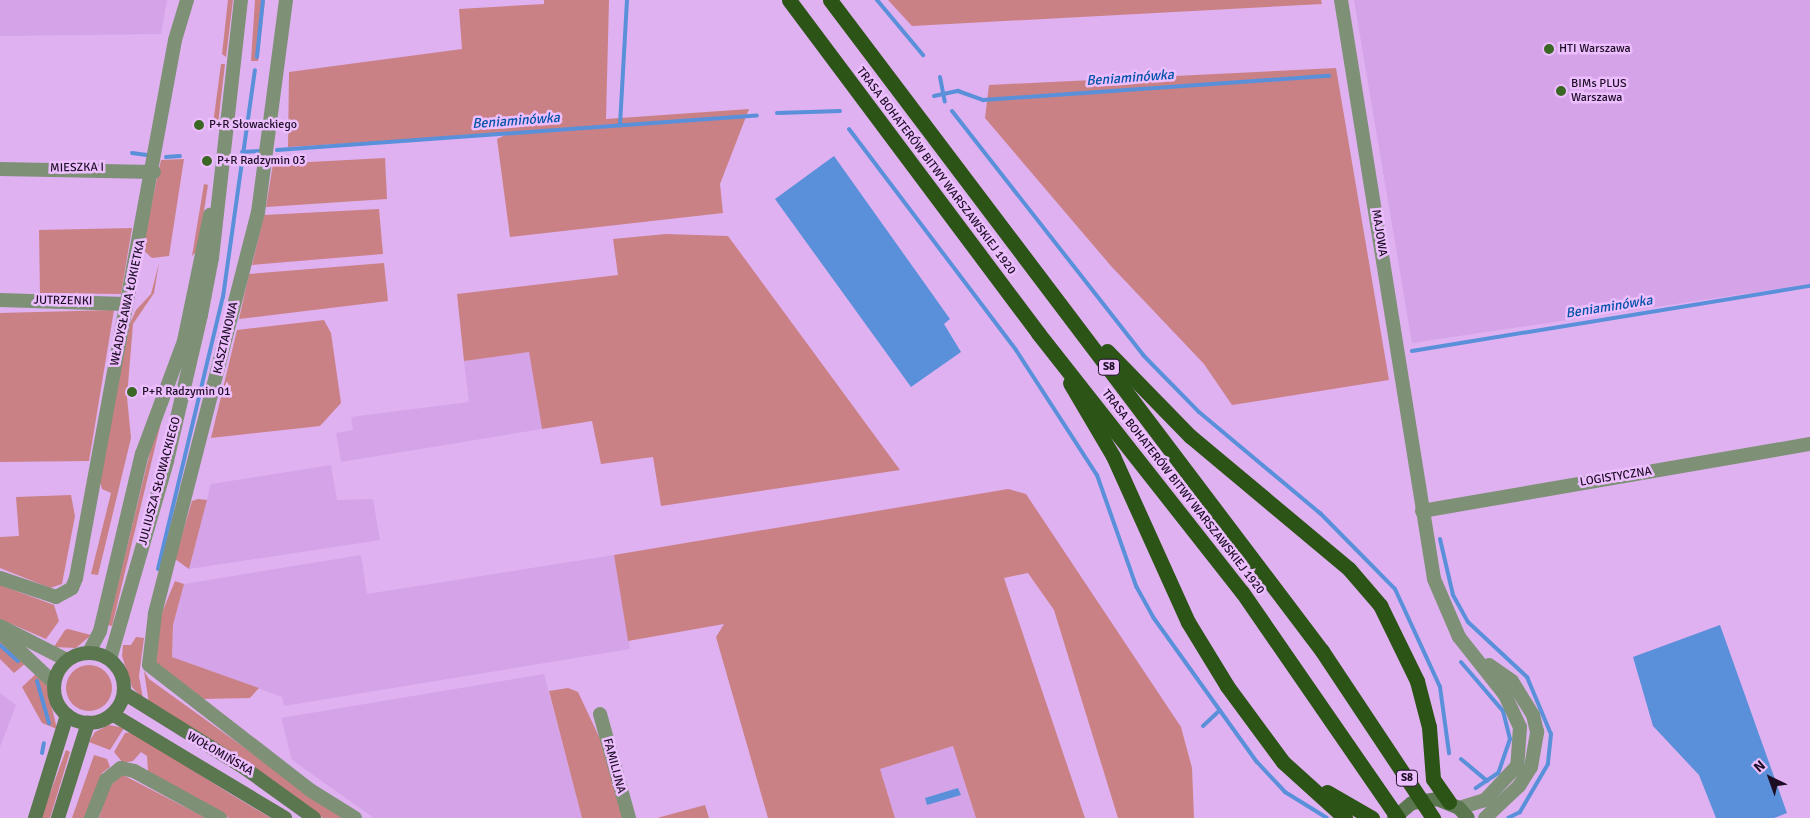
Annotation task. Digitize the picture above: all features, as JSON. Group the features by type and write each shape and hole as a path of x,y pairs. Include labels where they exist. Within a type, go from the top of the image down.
{"highway":[{"name":"TRASA BOHATERÓW BITWY WARSZAWSKIEJ 1920","path":"789,0 1038,333 1230,576 1356,752 1398,818"},
{"name":"TRASA BOHATERÓW BITWY WARSZAWSKIEJ 1920","path":"830,0 1066,310 1382,738 1433,818"},
{"path":"1066,310 1190,436 1349,569 1374,598 1417,681 1429,728 1433,779 1458,810"},
{"path":"1038,333 1114,456 1188,622 1253,725 1305,781 1345,818"},
{"path":"1305,781 1372,818"}],"main road":[{"path":"89,652 110,659 123,678 124,694 112,714 88,723 67,715 56,701 54,683 67,660 89,652"},
{"name":"WOŁOMIŃSKA","path":"124,694 246,769 314,818"},
{"name":"WOŁOMIŃSKA","path":"112,714 285,818"},
{"path":"35,818 67,715"},
{"path":"58,818 88,723"},
{"path":"1394,818 1424,800 1458,810"}],"street":[{"name":"WŁADYSŁAWA ŁOKIETKA","path":"0,578 56,597 72,588 80,562 125,304 154,172 175,40 186,0"},
{"name":"JULIUSZA SŁOWACKIEGO","path":"110,659 193,352 212,258 241,0"},
{"name":"KASZTANOWA","path":"286,0 258,212 150,639 149,664 153,670 303,784 355,818"},
{"name":"MAJOWA","path":"1342,0 1422,511 1438,595 1459,636 1478,658"},
{"name":"MIESZKA I","path":"0,169 121,168 154,172"},
{"name":"JULIUSZA SŁOWACKIEGO","path":"89,652 100,631 142,454 184,341 197,265 219,184"},
{"name":"JUTRZENKI","path":"0,300 125,304"},
{"name":"LOGISTYCZNA","path":"1422,511 1810,444"},
{"path":"0,626 67,660"},
{"path":"0,632 54,683"},
{"path":"1458,810 1473,806 1495,792 1517,766 1520,749 1514,709 1478,658"},
{"path":"1478,658 1512,682 1533,715 1537,732 1531,767 1523,780 1485,818"},
{"name":"FAMILIJNA","path":"600,714 629,818"},
{"path":"92,818 106,780 120,768 134,771 220,818"}],"shaded area":[{"path":"0,0 167,0 161,34 0,36"},
{"path":"228,0 233,0 226,57 222,54"},
{"path":"255,0 265,0 258,61 251,61"},
{"path":"544,0 609,0 606,119 749,109 720,184 723,213 510,237 497,139 507,134 288,147 289,72 462,49 459,9 544,4"},
{"path":"888,0 1321,0 1322,4 912,26"},
{"path":"1354,0 1810,0 1810,284 1412,343"},
{"path":"221,64 225,64 218,124 213,124"},
{"path":"1336,68 1389,380 1232,405 1204,364 1111,266 985,118 989,85"},
{"path":"385,158 387,199 266,207 273,164"},
{"path":"184,159 169,256 152,258 142,249 161,160"},
{"path":"204,184 208,185 198,250 192,256"},
{"path":"379,209 383,254 252,265 264,215"},
{"path":"132,228 121,294 40,293 39,230"},
{"path":"666,234 728,236 900,470 661,506 653,457 601,464 592,421 542,429 529,352 464,361 457,294 618,275 613,239"},
{"path":"159,263 154,293 133,324 127,397 131,438 98,575 91,574 111,493 102,489 100,482 128,328 136,310 151,294"},
{"path":"384,263 388,301 239,319 249,274"},
{"path":"114,310 89,461 0,462 0,313"},
{"path":"324,320 331,333 341,403 320,426 211,438 237,330"},
{"path":"529,352 542,429 341,462 336,433 353,430 351,417 469,402 464,361"},
{"path":"163,414 112,626 108,625 152,444"},
{"path":"331,465 337,500 373,499 380,540 189,569 211,484"},
{"path":"1008,489 1026,494 1181,727 1192,768 1194,818 1118,818 1054,610 1028,573 1004,578 1085,818 976,818 953,746 880,769 895,818 768,818 716,637 724,624 628,641 614,555"},
{"path":"71,495 75,516 62,584 50,588 0,568 0,537 19,536 16,497"},
{"path":"198,499 207,500 189,569 175,559 192,501"},
{"path":"361,555 367,594 614,555 630,649 284,706 282,697 172,657 173,625 184,584"},
{"path":"175,581 184,584 173,625 172,657 259,688 250,698 202,699 155,667 156,627"},
{"path":"0,585 54,605 59,621 46,639 0,619"},
{"path":"68,629 91,635 76,648 54,647 65,630"},
{"path":"136,637 144,638 139,676 143,699 132,687 122,656 123,645 131,645"},
{"path":"0,640 27,662 14,673 0,659"},
{"path":"89,665 102,669 108,675 112,688 108,701 102,707 89,711 76,707 70,701 66,688 70,675 76,669"},
{"path":"144,671 149,679 342,818 323,818 149,704"},
{"path":"38,672 46,683 57,729 42,723 22,687"},
{"path":"544,674 582,818 374,818 292,760 281,718"},
{"path":"568,688 578,692 601,741 623,818 582,818 549,691"},
{"path":"0,693 16,705 0,747"},
{"path":"109,725 124,728 110,750 89,742 95,732"},
{"path":"132,732 271,818 229,818 148,771 147,756 141,752 133,761 123,763 114,752 125,733"},
{"path":"953,746 976,818 895,818 880,769"},
{"path":"66,750 70,752 50,818 41,818"},
{"path":"94,755 107,759 110,767 102,773 86,818 72,818"},
{"path":"122,775 206,818 99,818 108,788"},
{"path":"705,805 709,818 657,818"}],"water":[{"path":"834,156 950,319 944,324 961,352 911,387 775,199"},
{"path":"1720,625 1787,813 1774,818 1716,818 1699,775 1653,726 1633,657"},
{"path":"958,788 961,795 927,805 925,798"}],"waterway":[{"path":"257,57 263,0"},
{"path":"620,125 627,0"},
{"path":"877,0 923,55"},
{"path":"158,569 223,297 255,70"},
{"name":"Beniaminówka","path":"934,96 958,91 983,100 1329,76"},
{"path":"940,77 945,102"},
{"name":"Beniaminówka","path":"777,113 840,111"},
{"path":"952,111 1143,355 1199,412 1320,513 1395,589 1440,687 1449,753"},
{"name":"Beniaminówka","path":"277,150 757,116"},
{"path":"849,129 1016,350 1097,475 1136,586 1153,617 1257,762 1285,792 1327,818"},
{"name":"Beniaminówka","path":"242,152 259,151"},
{"name":"Beniaminówka","path":"132,153 147,155"},
{"name":"Beniaminówka","path":"166,157 180,156"},
{"name":"Beniaminówka","path":"1412,351 1810,286"},
{"path":"1440,539 1453,595 1468,622 1527,677 1551,734 1548,764 1520,812 1508,818"},
{"path":"0,645 18,661"},
{"path":"1461,662 1503,711 1510,739 1498,773 1476,788"},
{"path":"37,681 49,723"},
{"path":"1203,726 1220,710"},
{"path":"42,753 44,743"},
{"path":"1461,759 1487,781"}],"place":[{"name":"HTI Warszawa","path":"1549,49"},
{"name":"BIMs PLUS Warszawa","path":"1561,91"},
{"name":"P+R Słowackiego","path":"199,125"},
{"name":"P+R Radzymin 03","path":"207,161"},
{"name":"P+R Radzymin 01","path":"132,392"}]}
